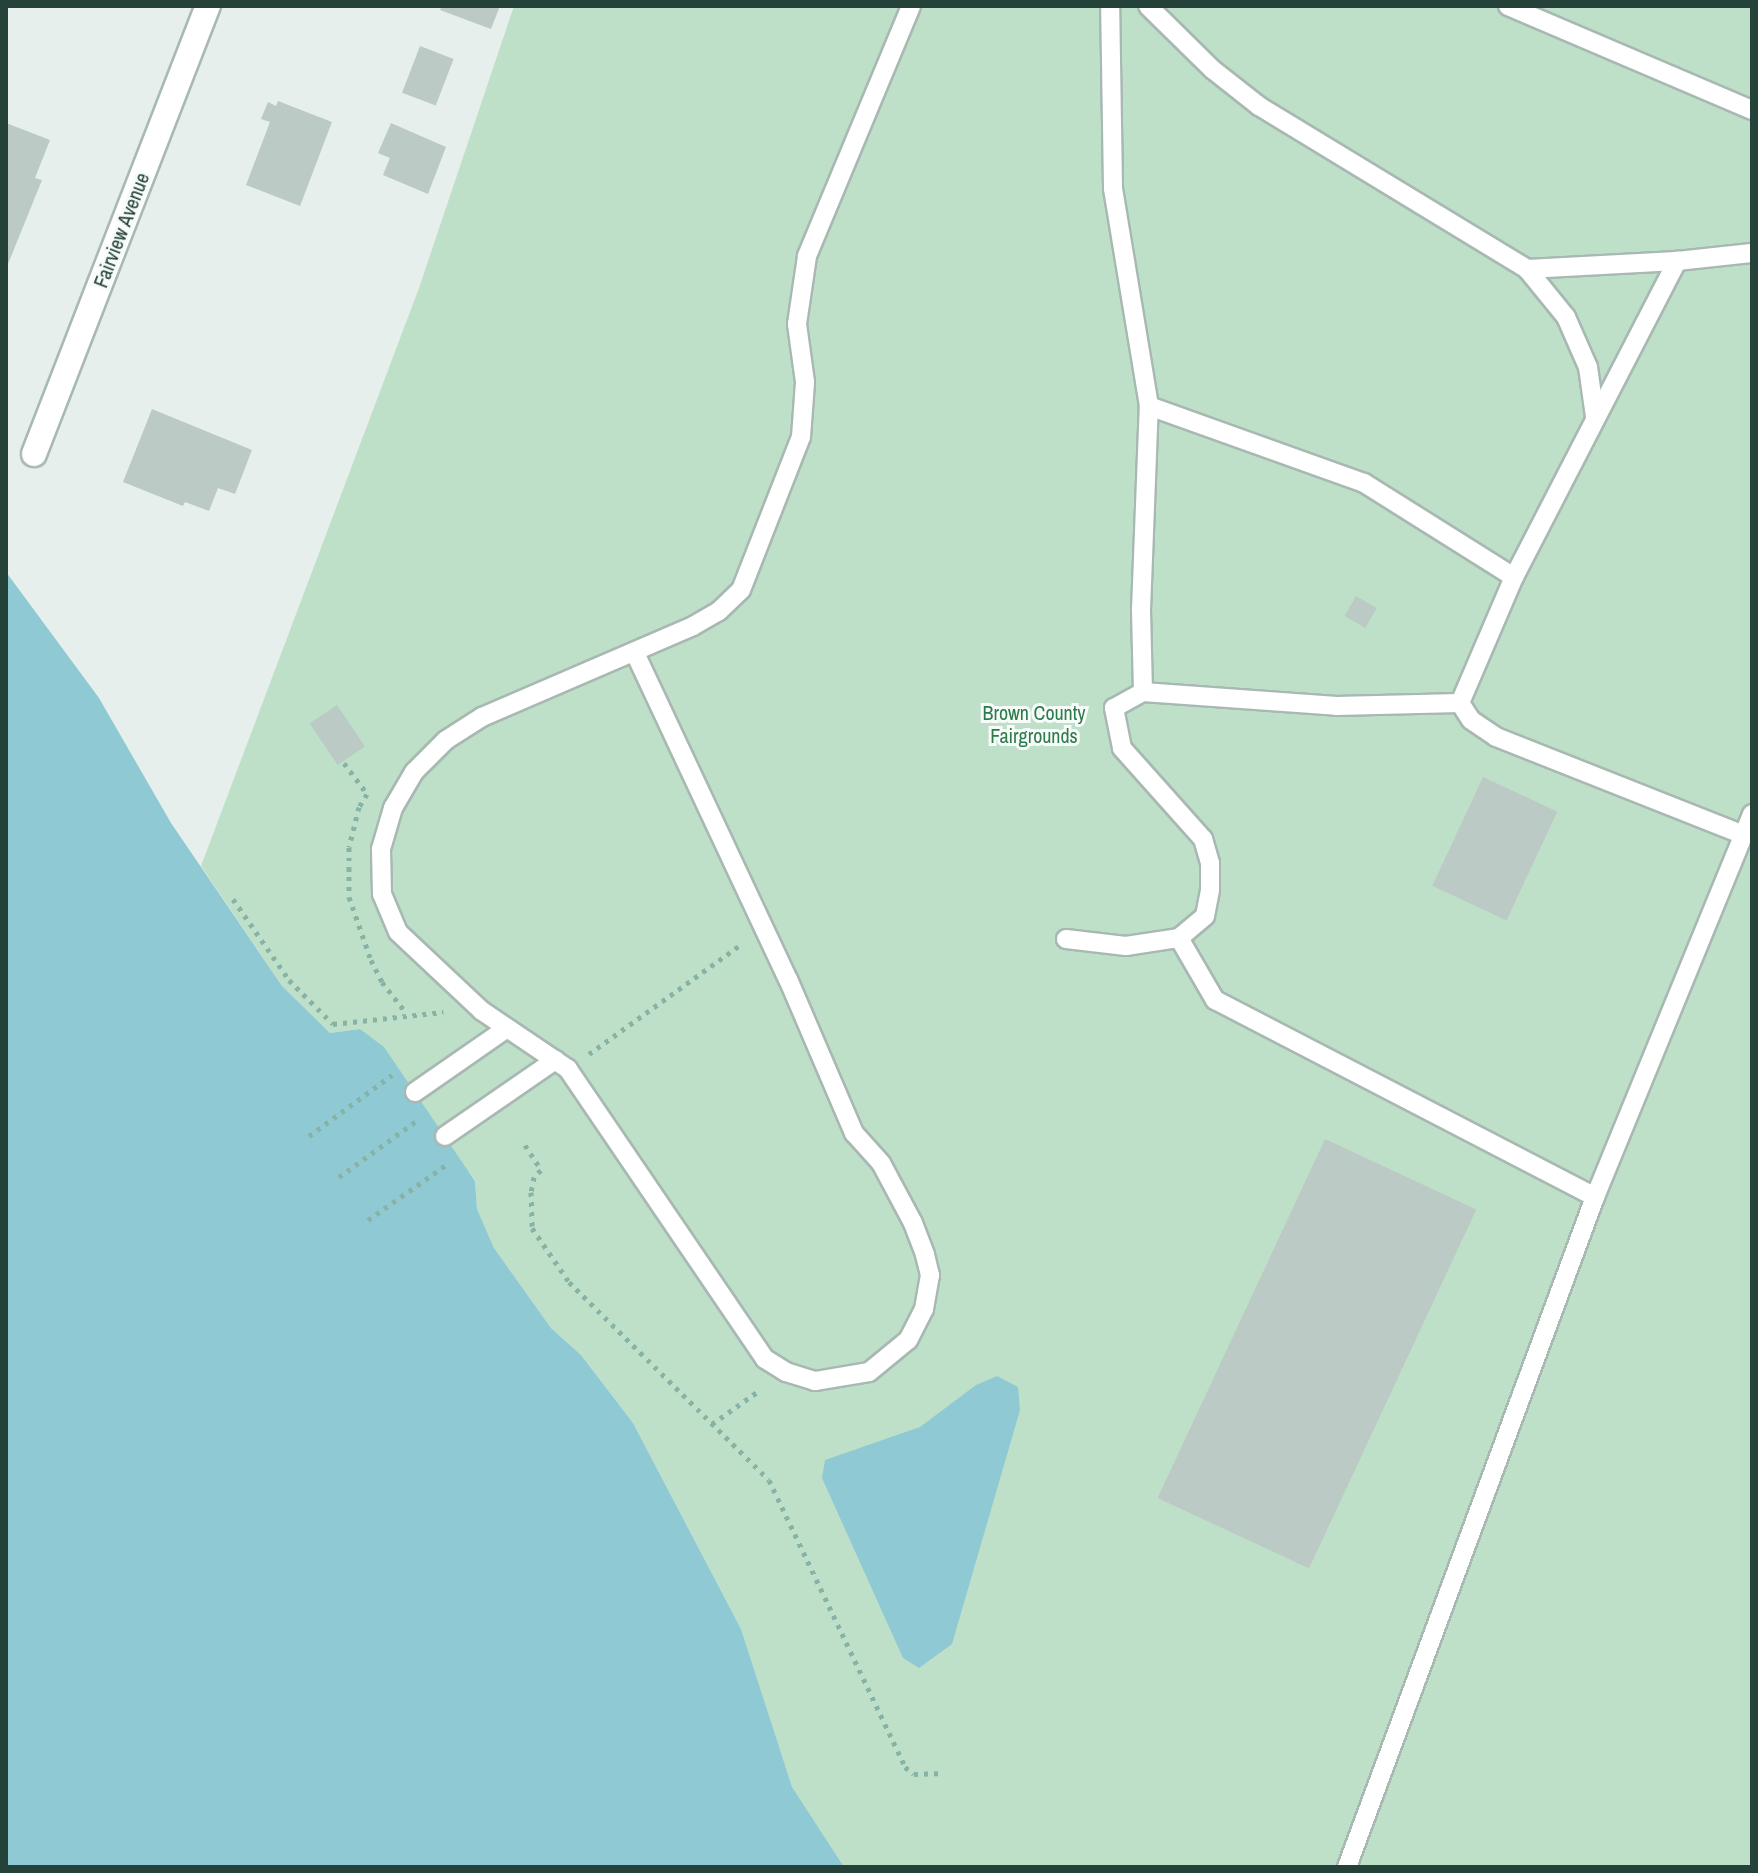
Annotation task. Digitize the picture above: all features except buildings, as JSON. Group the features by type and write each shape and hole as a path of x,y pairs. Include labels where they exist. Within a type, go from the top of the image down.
{"street":[{"name":"Fairview Avenue","path":"34,454 208,6"}],"lane":[{"path":"635,653 788,979 854,1133 881,1163 908,1213 930,1275 924,1309 908,1340 869,1372 815,1381 786,1372 765,1359 562,1065 482,1011 398,932 382,894 381,849 393,808 414,772 446,740 482,717 635,653 719,611 741,590 801,437 805,382 797,324 807,256 911,6"},
{"path":"1110,6 1113,188 1149,406 1141,610 1143,692"},
{"path":"1148,6 1212,69 1259,106 1527,269 1566,317 1588,367 1595,417"},
{"path":"1508,6 1752,110"},
{"path":"1527,269 1677,261 1752,253"},
{"path":"1460,703 1514,577 1677,261"},
{"path":"1149,406 1364,483 1514,577"},
{"path":"1066,939 1126,946 1179,938 1205,916 1210,863 1203,839 1122,748 1114,708 1143,692 1336,706 1460,703"},
{"path":"1460,703 1471,720 1496,737 1743,835"},
{"path":"1347,1867 1595,1197 1752,814"},
{"path":"1179,938 1215,1000 1595,1197"},
{"path":"415,1092 507,1028"},
{"path":"445,1136 562,1065"}],"path":[{"path":"233,899 289,980 333,1024 407,1013"},
{"path":"562,1065 746,940"},
{"path":"309,1136 400,1069"},
{"path":"339,1177 421,1117"},
{"path":"525,1145 541,1170 534,1177 531,1192 532,1228 569,1282 774,1490 905,1767 914,1774 938,1773"},
{"path":"368,1220 452,1161"},
{"path":"712,1424 786,1372"}],"green space":[{"name":"Brown County Fairgrounds","path":"514,6 1752,6 1752,1867 844,1867 792,1788 741,1629 633,1423 581,1355 551,1328 494,1248 477,1209 475,1180 360,1029 330,1033 282,986 201,866 419,288"}],"water":[{"path":"6,572 99,698 171,823 282,986 330,1033 360,1029 384,1047 475,1181 477,1209 494,1248 551,1328 581,1355 633,1423 741,1629 792,1787 844,1867 6,1867"},
{"path":"997,1376 1018,1387 1020,1410 952,1644 919,1668 903,1658 822,1478 825,1460 920,1427 976,1385"}]}
